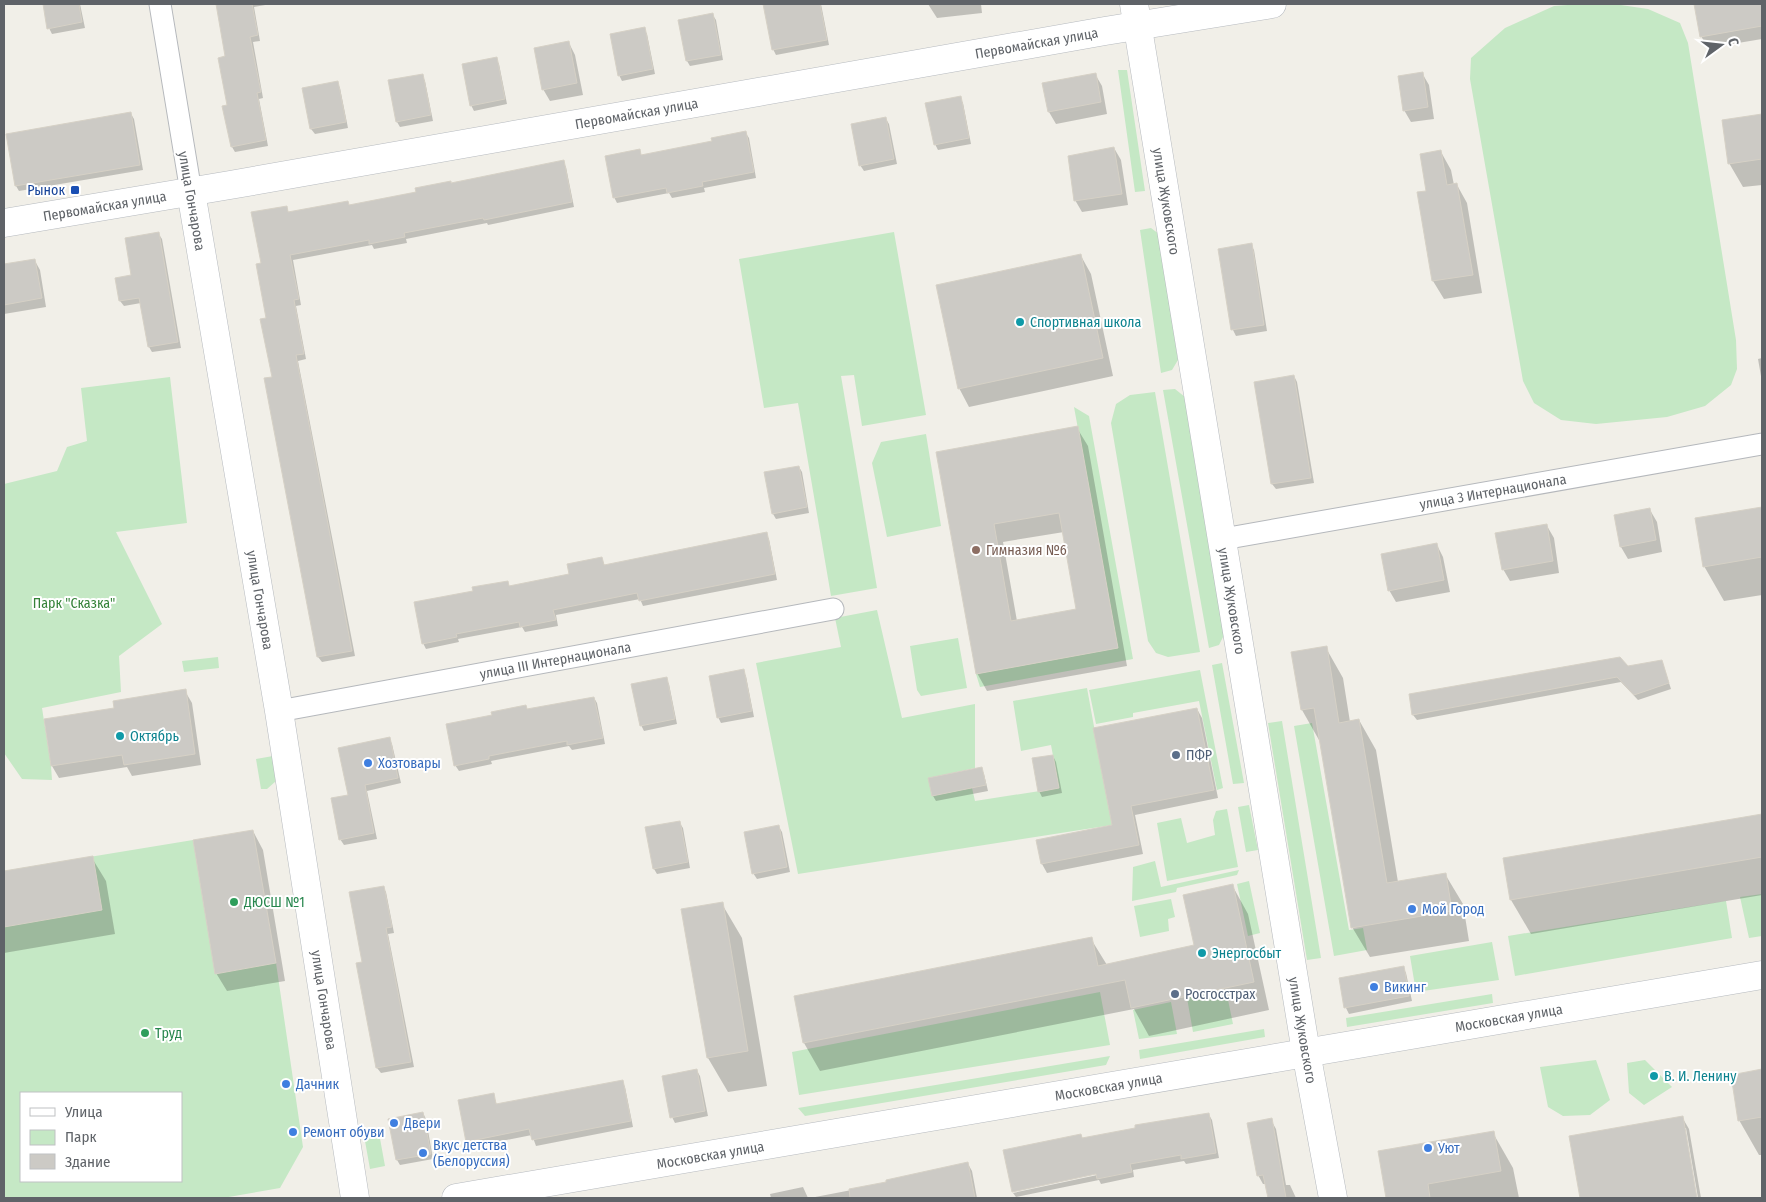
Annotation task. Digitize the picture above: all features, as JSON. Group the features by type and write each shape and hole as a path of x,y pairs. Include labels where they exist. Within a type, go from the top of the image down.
{"street":[{"name":"улица Гончарова","path":"160,4 279,711 355,1198"},
{"name":"Первомайская улица","path":"4,223 191,192 1136,14 1272,4"},
{"name":"улица Жуковского","path":"1136,14 1306,1052 1333,1198"},
{"name":"улица 3 Интернационала","path":"1223,538 1762,444"},
{"name":"улица III Интернационала","path":"279,711 833,609"},
{"name":"Московская улица","path":"456,1198 1762,975"}],"green space":[{"path":"1614,4 1648,9 1680,23 1688,43 1736,340 1737,369 1731,385 1705,406 1667,417 1596,424 1561,420 1534,403 1523,381 1470,79 1471,58 1505,28 1554,6"},
{"path":"1118,70 1127,70 1145,191 1135,192"},
{"path":"1151,228 1159,234 1178,360 1172,370 1161,373 1140,230"},
{"path":"894,232 926,415 862,426 854,375 841,376 877,588 831,596 798,403 764,408 739,259"},
{"name":"Парк \"Сказка\"","path":"170,377 187,523 116,532 162,624 119,656 121,692 42,708 52,780 22,779 4,753 4,484 57,471 67,447 87,441 81,388"},
{"path":"1175,389 1185,397 1225,633 1219,645 1209,648 1163,390"},
{"path":"1155,392 1200,652 1168,657 1156,653 1148,641 1111,423 1116,404 1130,395"},
{"path":"1074,407 1089,416 1133,659 980,687 976,674 1118,648"},
{"path":"926,434 941,526 887,537 872,463 881,442"},
{"path":"877,610 902,718 975,704 975,768 929,778 932,796 972,788 975,801 1059,788 1051,745 1021,751 1013,701 1087,688 1112,825 798,874 756,663 841,647 835,618"},
{"path":"958,638 967,688 921,696 917,690 910,646"},
{"path":"218,657 219,668 184,672 182,661"},
{"path":"1222,663 1244,783 1233,784 1212,665"},
{"path":"1200,670 1223,788 1217,790 1199,701 1133,713 1133,717 1096,724 1089,690"},
{"path":"1282,721 1321,958 1307,960 1268,723"},
{"path":"1312,723 1349,930 1363,928 1367,950 1334,956 1294,726"},
{"path":"273,756 276,781 267,789 261,789 256,759"},
{"path":"1249,805 1258,850 1246,852 1238,807"},
{"path":"1227,809 1238,867 1167,881 1157,823 1181,818 1187,843 1215,835 1213,820 1216,811"},
{"name":"Труд","path":"193,840 215,973 276,963 303,1147 280,1188 223,1198 4,1198 4,871"},
{"path":"1155,861 1161,887 1239,870 1237,875 1177,888 1176,892 1132,901 1133,867"},
{"path":"1249,881 1260,933 1248,936 1237,884"},
{"path":"1762,894 1762,936 1749,938 1740,897"},
{"path":"1171,899 1175,917 1168,919 1169,931 1140,937 1134,906"},
{"path":"1726,901 1732,938 1515,976 1508,936"},
{"path":"1492,942 1499,980 1416,992 1410,956"},
{"path":"1226,990 1233,1024 1193,1032 1187,998"},
{"path":"1100,992 1110,1045 799,1095 792,1052"},
{"path":"1492,994 1493,1003 1347,1027 1346,1018"},
{"path":"1171,1002 1177,1034 1139,1039 1133,1010"},
{"path":"1264,1029 1265,1037 1140,1059 1139,1050"},
{"path":"1110,1056 1106,1065 805,1116 798,1108"},
{"path":"1596,1060 1610,1100 1590,1115 1563,1116 1548,1107 1540,1067"},
{"path":"1645,1060 1672,1087 1644,1105 1629,1093 1627,1063"},
{"path":"379,1133 385,1166 370,1169 365,1141 370,1134"}],"building":[{"path":"43,4 79,4 82,22 47,29"},
{"path":"216,4 252,4 258,35 250,37 261,92 257,93 266,140 231,147 222,106 227,105 218,58 225,56"},
{"path":"763,4 820,4 827,40 772,50"},
{"path":"1694,4 1762,4 1762,26 1700,37"},
{"path":"713,13 721,55 686,61 678,20"},
{"path":"645,27 653,69 618,76 610,34"},
{"path":"569,41 577,83 542,90 534,48"},
{"path":"497,57 505,99 470,106 462,64"},
{"path":"1423,72 1428,107 1403,111 1398,76"},
{"path":"1096,73 1101,102 1048,112 1042,83"},
{"path":"423,74 431,115 396,122 388,80"},
{"path":"338,81 346,122 310,129 302,88"},
{"path":"961,96 969,138 934,145 925,103"},
{"path":"131,112 140,165 15,186 6,134"},
{"path":"1762,114 1762,159 1728,164 1722,120"},
{"path":"886,117 894,159 859,166 851,124"},
{"path":"746,131 754,172 702,182 703,186 667,193 666,188 613,198 605,156 640,149 641,155 712,141 711,138"},
{"path":"1114,147 1122,194 1074,201 1068,156"},
{"path":"1441,150 1447,185 1457,183 1473,275 1432,281 1417,192 1426,191 1420,154"},
{"path":"564,160 572,202 484,220 483,218 404,233 405,237 369,244 369,240 290,255 299,299 294,300 304,354 296,355 352,651 317,657 264,378 272,377 260,319 266,318 256,264 261,263 251,212 287,206 288,212 348,201 349,205 416,192 415,188 451,181 451,183"},
{"path":"159,232 178,342 148,347 139,298 119,301 115,278 131,275 125,238"},
{"path":"1252,243 1264,325 1231,330 1218,249"},
{"name":"Спортивная школа","path":"1081,254 1103,358 958,389 936,285"},
{"path":"35,259 42,298 4,305 4,264"},
{"path":"1294,375 1311,478 1271,484 1254,382"},
{"name":"Гимназия №6","path":"1078,426 1118,648 976,674 936,452","holes":["1059,513 1076,609 1011,621 994,524"]},
{"path":"799,466 807,507 772,514 764,472"},
{"path":"1762,507 1762,557 1703,567 1695,518"},
{"path":"1650,508 1656,540 1620,547 1614,515"},
{"path":"1547,524 1553,561 1502,570 1495,533"},
{"path":"767,532 775,574 639,601 637,593 553,610 556,620 520,627 519,622 456,634 457,637 422,644 414,602 473,591 472,587 508,581 509,586 569,574 567,564 602,557 604,565"},
{"path":"1437,543 1444,580 1388,591 1381,554"},
{"path":"1327,646 1339,723 1359,719 1387,883 1446,873 1452,911 1351,928 1314,708 1301,710 1291,652"},
{"path":"1620,657 1628,666 1662,660 1669,683 1634,695 1617,677 1412,715 1409,694"},
{"path":"744,669 752,711 717,718 709,676"},
{"path":"667,677 675,719 640,726 631,684"},
{"name":"Октябрь","path":"186,689 195,754 124,765 122,755 51,766 44,719 114,708 113,701"},
{"path":"594,697 603,738 567,745 567,741 489,756 489,759 454,766 446,724 492,715 491,712 526,705 527,709"},
{"path":"1197,708 1214,790 1131,806 1139,845 1041,864 1036,840 1112,825 1093,728"},
{"path":"390,737 398,778 365,785 374,833 339,840 331,798 348,795 338,748"},
{"path":"1053,755 1059,788 1038,792 1032,758"},
{"path":"982,767 986,785 932,796 928,778"},
{"path":"1762,814 1762,857 1510,900 1503,858"},
{"path":"680,821 688,862 653,869 645,827"},
{"path":"779,825 787,867 752,874 744,832"},
{"name":"ДЮСШ №1","path":"253,830 276,963 215,974 193,840"},
{"path":"93,856 102,910 4,927 4,871"},
{"path":"1233,884 1254,982 1131,1008 1125,980 803,1043 794,996 1092,937 1098,966 1194,945 1183,895"},
{"path":"384,886 392,927 386,928 411,1062 376,1068 356,963 362,962 349,892"},
{"path":"723,902 748,1051 707,1058 681,909"},
{"name":"Викинг","path":"1404,966 1409,996 1344,1008 1339,978"},
{"path":"697,1069 705,1111 670,1118 662,1076"},
{"path":"1762,1069 1762,1117 1738,1121 1731,1075"},
{"path":"623,1080 631,1121 532,1140 529,1129 466,1142 458,1100 494,1093 496,1104"},
{"path":"423,1112 431,1154 396,1160 388,1119"},
{"path":"1209,1113 1216,1153 1181,1159 1181,1155 1130,1164 1132,1172 1097,1179 1096,1174 1012,1192 1003,1150 1081,1134 1082,1138 1135,1128 1135,1125"},
{"path":"1683,1116 1697,1198 1580,1198 1569,1136"},
{"path":"1272,1118 1286,1198 1268,1198 1263,1175 1257,1176 1247,1123"},
{"path":"1494,1131 1501,1171 1428,1184 1430,1198 1386,1198 1378,1151"},
{"path":"968,1162 975,1198 850,1198 849,1189"}],"place":[{"name":"Рынок","path":"75,190"},
{"name":"Спортивная школа","path":"1020,322"},
{"name":"Гимназия №6","path":"976,550"},
{"name":"Октябрь","path":"120,736"},
{"name":"ПФР","path":"1176,755"},
{"name":"Хозтовары","path":"368,763"},
{"name":"ДЮСШ №1","path":"234,902"},
{"name":"Мой Город","path":"1412,909"},
{"name":"Энергосбыт","path":"1202,953"},
{"name":"Викинг","path":"1374,987"},
{"name":"Росгосстрах","path":"1175,994"},
{"name":"Труд","path":"145,1033"},
{"name":"В. И. Ленину","path":"1654,1076"},
{"name":"Дачник","path":"286,1084"},
{"name":"Двери","path":"394,1123"},
{"name":"Ремонт обуви","path":"293,1132"},
{"name":"Уют","path":"1428,1148"},
{"name":"Вкус детства (Белоруссия)","path":"423,1153"}]}
